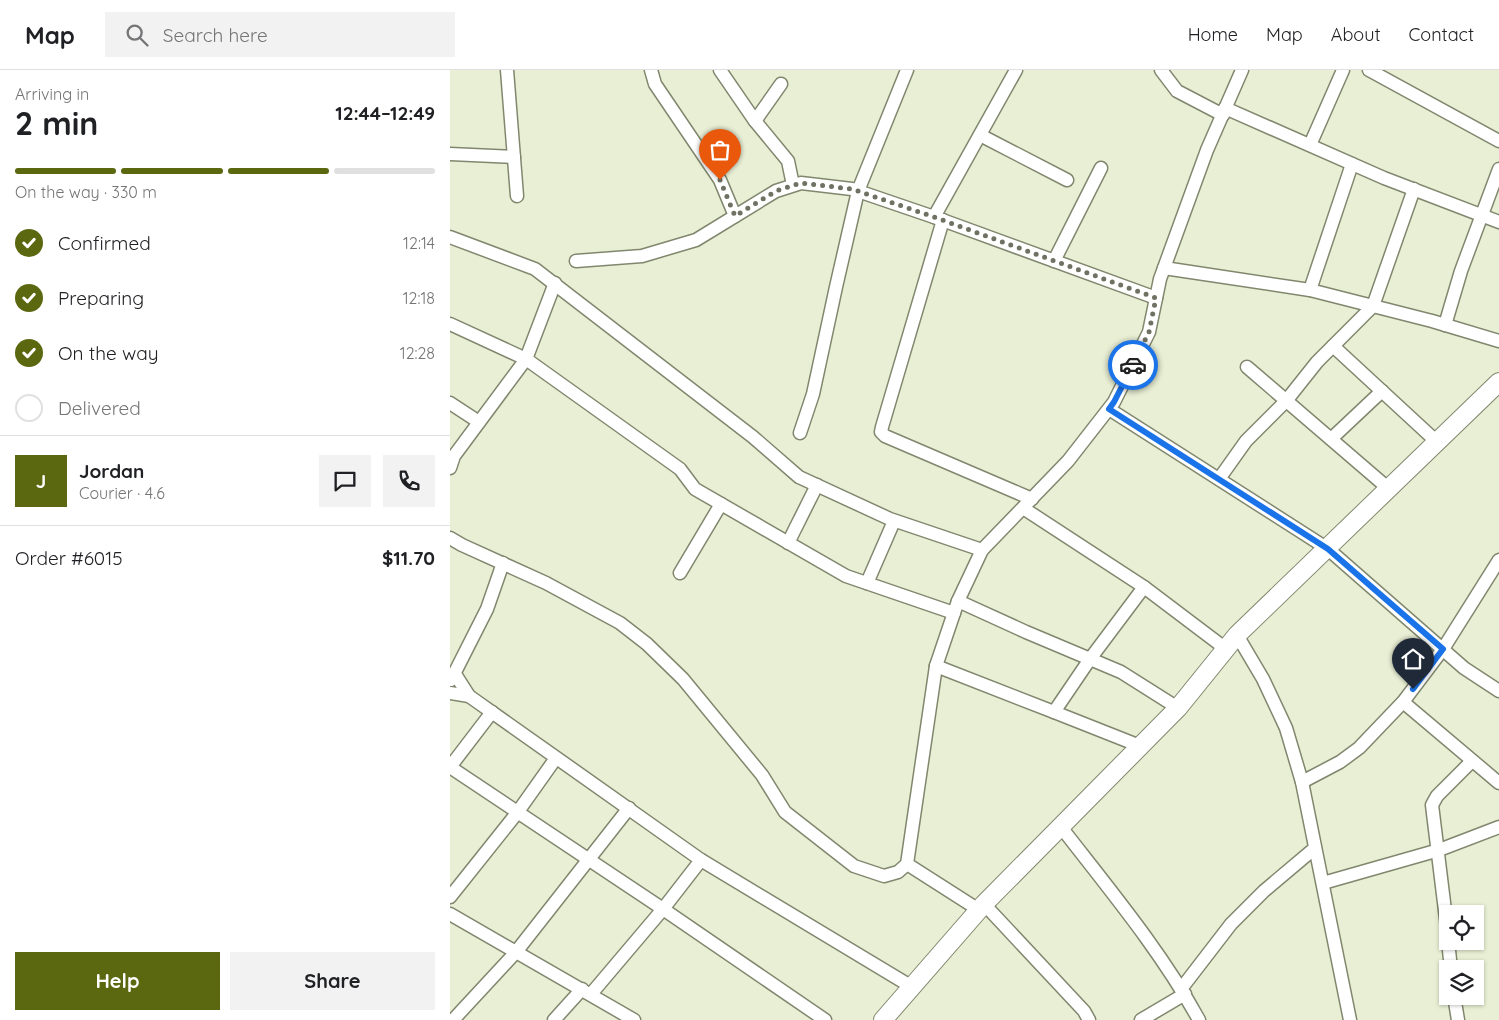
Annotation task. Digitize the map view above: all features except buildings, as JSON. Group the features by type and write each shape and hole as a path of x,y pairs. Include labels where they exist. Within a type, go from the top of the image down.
{"street":[{"path":"507,70 516,196"},
{"path":"650,70 655,84 720,180 735,216"},
{"path":"720,70 755,121 788,161 793,186"},
{"path":"800,433 813,394 858,191 907,70"},
{"path":"1016,70 980,135 939,218 881,432 885,436 1032,499"},
{"path":"1161,70 1177,91 1352,164 1483,214 1499,222"},
{"path":"450,538 546,583 620,623 647,644 683,679 762,775 785,812 854,866 884,876 898,872 907,864 936,666 956,607 982,550 1068,461 1114,402 1149,332 1164,268 1207,150 1242,70"},
{"path":"1310,145 1343,70"},
{"path":"1369,70 1499,142"},
{"path":"755,121 781,84"},
{"path":"980,135 1067,180"},
{"path":"450,154 514,157"},
{"path":"1310,290 1352,164"},
{"path":"1054,261 1101,168"},
{"path":"1445,325 1461,271 1499,170"},
{"path":"576,261 642,256 696,240 776,191 801,183 858,191 939,218 1156,298"},
{"path":"1219,479 1246,441 1286,401 1317,362 1373,306 1414,189"},
{"path":"450,237 535,269 753,437 799,477 894,521 982,550"},
{"path":"1164,268 1310,290 1499,341"},
{"path":"450,468 454,456 526,359 555,283"},
{"path":"450,324 526,359 680,469 695,489 846,576 956,607 1090,659 1121,672 1178,708"},
{"path":"1333,346 1437,442"},
{"path":"1247,368 1389,489"},
{"path":"883,1020 982,907 1178,708 1237,635 1499,382"},
{"path":"1331,439 1382,390"},
{"path":"450,403 479,422"},
{"path":"1109,409 1328,549 1464,668 1498,689"},
{"path":"788,543 817,485"},
{"path":"680,573 721,504"},
{"path":"1022,508 1144,587 1226,649"},
{"path":"867,583 894,521"},
{"path":"1302,782 1340,762 1359,748 1403,702 1443,649 1499,560"},
{"path":"503,564 487,608 453,678 469,696 701,860 912,987"},
{"path":"1054,712 1090,659 1144,587"},
{"path":"1237,635 1263,679 1286,728 1302,782 1350,1020"},
{"path":"936,666 1140,746"},
{"path":"450,692 469,696"},
{"path":"1403,702 1499,783"},
{"path":"492,712 450,767 825,1020"},
{"path":"450,897 517,813 556,758"},
{"path":"1445,905 1432,805 1437,796 1472,761"},
{"path":"453,1020 516,952 628,808"},
{"path":"1061,827 1149,942 1183,991 1199,1020"},
{"path":"1323,883 1439,850 1499,828"},
{"path":"1141,1020 1183,991 1231,924 1264,891 1315,848"},
{"path":"554,1020 586,992 663,909 701,860"},
{"path":"907,864 982,907 1084,1011 1089,1020"},
{"path":"450,914 634,1020"},
{"path":"1456,1005 1458,1020"}],"way so far":[{"path":"720,180 735,216 776,191 801,183 852,189 1156,298 1149,332 1133,365"}],"route":[{"path":"1133,365 1109,409 1328,549 1443,649 1413,689"}]}
